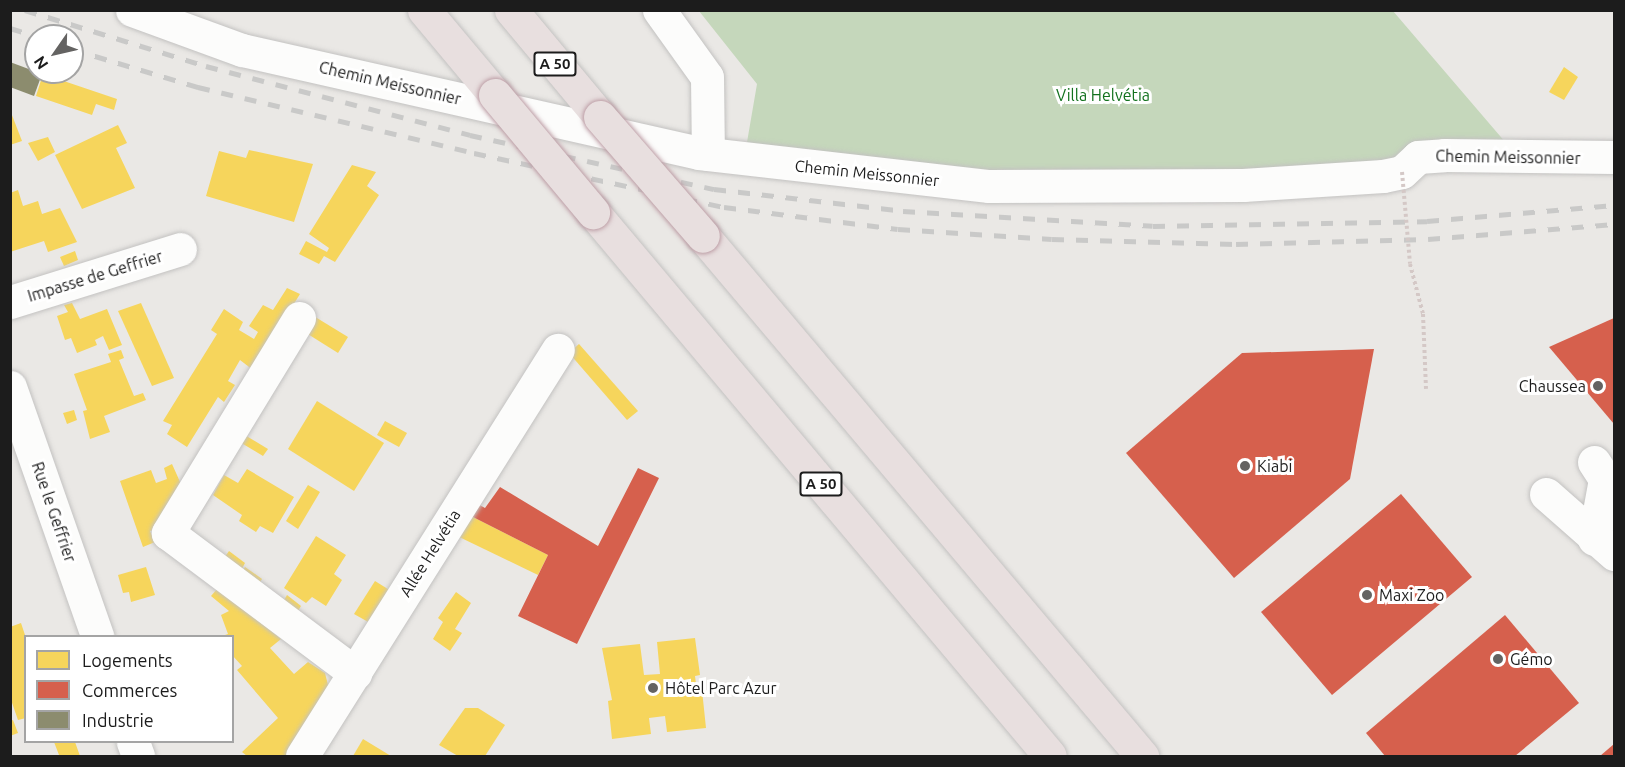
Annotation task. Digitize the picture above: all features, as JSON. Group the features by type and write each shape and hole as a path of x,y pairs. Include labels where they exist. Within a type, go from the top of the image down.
{"highway":[{"name":"A 50","path":"424,10 1050,756"},
{"name":"A 50","path":"511,10 1142,756"}],"street":[{"name":"Chemin Meissonnier","path":"132,10 243,50 708,154 989,186 1243,185 1359,179 1402,172 1418,157 1444,155 1614,157"},
{"path":"659,10 707,77 708,154"},
{"name":"Impasse de Geffrier","path":"10,302 180,249"},
{"path":"299,318 168,533 355,673"},
{"name":"Allée Helvétia","path":"302,756 558,350"},
{"name":"Rue le Geffrier","path":"10,387 97,635"},
{"path":"1594,462 1605,479 1604,547"},
{"path":"1546,494 1604,547"}],"path":[{"path":"1402,172 1410,264 1423,314 1426,389"}],"green space":[{"name":"Villa Helvétia","path":"699,11 1393,11 1506,143 1390,171 1083,179 746,148 757,84"}],"building: Logements":[{"path":"1564,67 1578,77 1564,100 1549,92"},
{"path":"40,84 73,84 117,99 114,110 96,104 92,115 36,96"},
{"path":"10,110 22,141 10,145"},
{"path":"118,125 127,143 116,148 135,188 82,209 55,155"},
{"path":"48,137 55,152 38,161 28,143"},
{"path":"249,150 313,164 294,222 206,196 219,151 246,158"},
{"path":"352,165 376,172 367,186 379,195 335,262 324,256 319,264 299,254 306,241 327,252 329,248 309,234"},
{"path":"18,190 23,206 38,201 42,214 60,208 77,242 48,252 44,241 10,252 10,193"},
{"path":"75,251 78,260 64,266 60,257"},
{"path":"287,288 300,294 253,370 240,360 228,381 235,385 224,402 218,397 187,447 167,434 172,425 163,421 217,334 211,330 224,309 243,322 239,330 254,339 258,332 249,326 263,305 273,310"},
{"path":"72,303 80,319 107,309 122,345 109,350 103,336 95,340 97,345 77,353 71,338 65,340 57,316 68,312 64,305"},
{"path":"141,303 174,378 152,386 118,311"},
{"path":"312,315 348,337 338,353 303,331"},
{"path":"579,344 638,411 627,420 569,353"},
{"path":"121,350 124,358 119,360 134,396 143,393 146,400 104,416 110,432 90,439 83,411 87,410 74,374 111,362 108,354"},
{"path":"317,401 384,443 354,491 288,449"},
{"path":"74,410 77,420 67,424 63,413"},
{"path":"385,421 407,433 399,447 377,435"},
{"path":"243,434 268,449 263,456 238,441"},
{"path":"172,464 181,484 156,529 150,531 155,542 143,547 120,481 151,470 156,483 167,479 164,468"},
{"path":"247,469 294,497 273,533 260,526 256,532 239,521 242,515 213,495 224,475 238,483"},
{"path":"308,485 320,492 298,529 286,521"},
{"path":"467,514 548,555 538,575 453,534"},
{"path":"316,536 346,555 334,574 342,580 326,606 312,597 306,603 284,588"},
{"path":"229,551 245,563 239,574 222,561"},
{"path":"146,567 155,595 131,602 129,592 123,593 118,575"},
{"path":"245,567 262,579 256,589 240,576"},
{"path":"375,581 391,591 370,623 354,614"},
{"path":"218,588 281,639 270,648 294,674 308,662 325,673 329,689 287,756 247,756 242,752 278,718 237,670 242,666 234,657 234,635 225,635 228,634 221,615 229,611 211,596"},
{"path":"456,592 471,603 455,629 462,633 450,651 433,639 443,622 438,618"},
{"path":"287,595 301,606 293,619 280,607"},
{"path":"21,623 25,635 24,718 18,720 10,697 10,627"},
{"name":"Hôtel Parc Azur","path":"695,638 700,675 695,676 697,691 702,690 706,728 667,732 665,716 649,718 651,734 612,739 608,701 612,700 602,648 640,644 644,675 660,674 657,642"},
{"path":"465,708 478,708 505,725 485,756 458,756 439,745"},
{"path":"13,720 18,733 10,736 10,721"},
{"path":"363,739 391,756 353,756"},
{"path":"54,743 75,743 80,756 56,756 59,755"}],"building: Commerces":[{"name":"Chaussea","path":"1614,318 1614,424 1549,347"},
{"name":"Kiabi","path":"1374,349 1350,479 1234,578 1126,453 1242,353"},
{"path":"638,468 659,478 577,644 518,616 548,555 467,514 474,502 485,508 500,487 598,546"},
{"name":"Maxi Zoo","path":"1401,494 1472,577 1332,695 1261,612"},
{"name":"Gémo","path":"1505,615 1579,703 1515,756 1385,756 1366,733"},
{"path":"1614,744 1614,756 1600,756"}],"building: Industrie":[{"path":"10,62 24,67 24,84 38,84 34,96 10,87"}],"railway":[{"path":"25,10 206,66 470,135 714,189 903,211 1153,226 1427,221 1614,205"},
{"path":"10,28 24,32"},
{"path":"84,53 198,87 474,153 724,207 898,229 1052,239 1236,244 1428,239 1614,224"}],"place":[{"name":"Chaussea","path":"1598,386"},
{"name":"Kiabi","path":"1245,466"},
{"name":"Maxi Zoo","path":"1367,595"},
{"name":"Gémo","path":"1498,659"},
{"name":"Hôtel Parc Azur","path":"653,688"}]}
